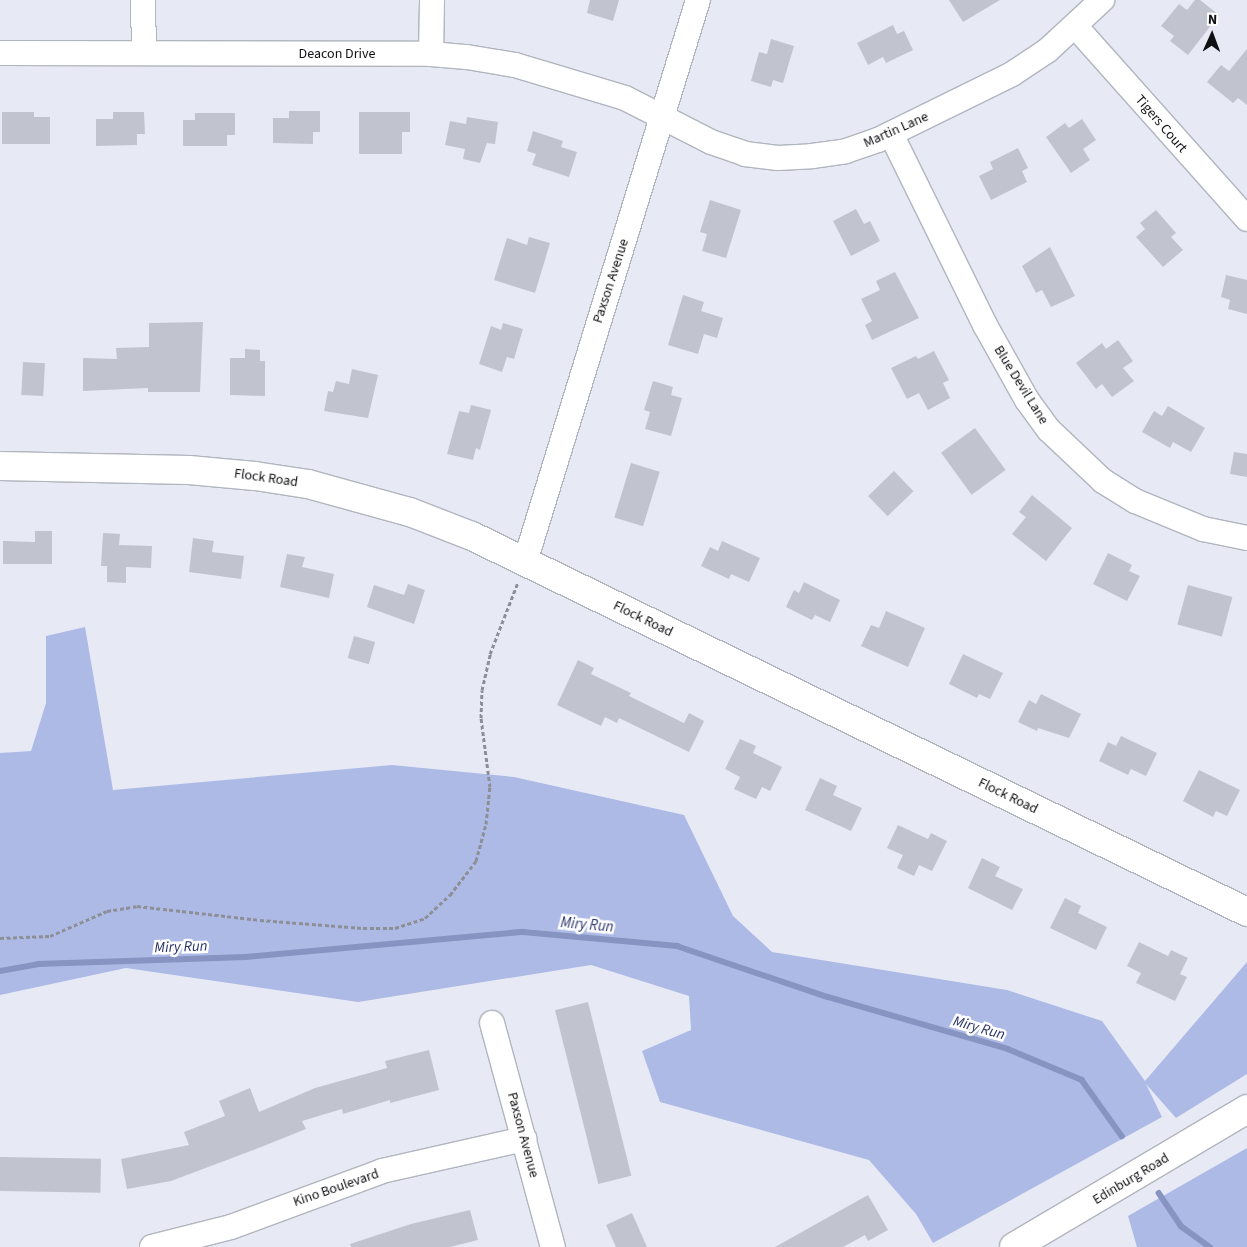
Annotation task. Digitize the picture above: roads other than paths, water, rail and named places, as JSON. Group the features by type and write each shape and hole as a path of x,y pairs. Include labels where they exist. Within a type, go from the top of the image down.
{"main road":[{"name":"Flock Road","path":"0,466 189,470 308,484 410,512 525,562 1247,912"},
{"name":"Edinburg Road","path":"1014,1247 1247,1109"}],"street":[{"path":"143,0 144,53"},
{"path":"431,54 432,0"},
{"name":"Paxson Avenue","path":"525,562 698,0"},
{"name":"Martin Lane","path":"663,117 711,142 745,154 778,158 846,151 891,134 1012,74 1076,27 1102,0"},
{"name":"Tigers Court","path":"1076,27 1247,219"},
{"name":"Deacon Drive","path":"0,54 431,54 515,65 625,98 663,117"},
{"name":"Blue Devil Lane","path":"891,134 984,325 1027,400 1049,430 1103,481 1134,500 1203,529 1247,538"},
{"name":"Paxson Avenue","path":"492,1023 553,1247"},
{"name":"Kino Boulevard","path":"152,1247 231,1228 382,1171 524,1139"}],"waterway":[{"name":"Miry Run","path":"0,971 38,964 246,957 523,932 677,946 828,997 1008,1049 1082,1080 1122,1136"},
{"name":"Miry Run","path":"1159,1193 1181,1226 1210,1247"}]}
